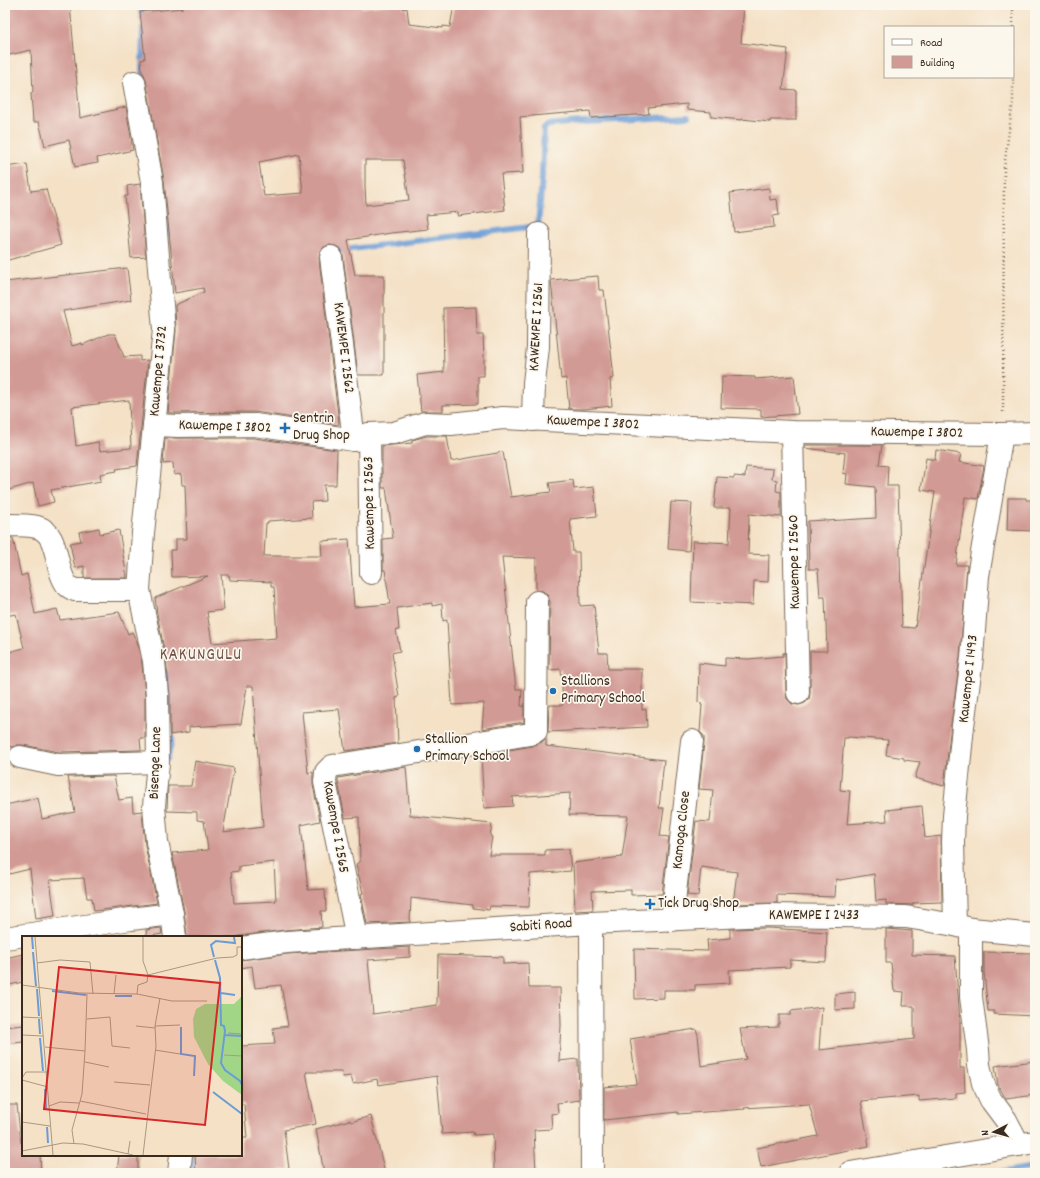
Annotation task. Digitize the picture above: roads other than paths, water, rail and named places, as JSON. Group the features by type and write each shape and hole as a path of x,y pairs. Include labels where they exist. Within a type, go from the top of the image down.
{"street":[{"name":"Kawempe I 3732","path":"134,82 152,182 164,330 143,533 139,590"},
{"name":"KAWEMPE I 2561","path":"533,420 534,383 538,347 539,234"},
{"name":"KAWEMPE I 2562","path":"331,256 362,437"},
{"name":"Kawempe I 3802","path":"154,425 255,425 362,437 394,433 426,423 451,424 503,418 792,432 1035,433"},
{"name":"Kawempe I 2560","path":"792,432 798,693"},
{"name":"Kawempe I 1493","path":"1002,434 978,576 972,658 963,726 954,816 953,842 979,1065 983,1083 991,1100 1006,1120 1027,1143"},
{"name":"Kawempe I 2563","path":"362,437 371,573"},
{"path":"5,526 37,527 48,532 52,540 63,578 68,586 75,590 139,590"},
{"name":"Bisenge Lane","path":"139,590 154,661 157,695 158,762 154,806 157,842 172,914 174,936"},
{"name":"Kawempe I 2565","path":"357,938 325,782 326,772 332,766 536,732 537,602"},
{"name":"Kamoga Close","path":"672,920 692,740"},
{"path":"20,757 58,765 158,762"},
{"path":"5,938 172,914"},
{"name":"KAWEMPE I 2433","path":"591,923 768,915 906,916 963,927 1035,935"},
{"name":"Sabiti Road","path":"242,948 287,942 591,923 592,1173"},
{"path":"850,1173 883,1170 1027,1143"},
{"path":"179,1173 181,1156"}],"waterway":[{"path":"140,5 143,19"},
{"path":"142,81 143,28"},
{"path":"336,254 335,251 538,226 544,128 549,125 567,123 688,116"},
{"path":"163,196 167,211 167,234"},
{"path":"165,673 171,718"},
{"path":"167,759 172,738 171,727"},
{"path":"190,1173 193,1156"},
{"path":"997,1173 1035,1167"}],"place":[{"name":"Sentrin Drug Shop","path":"285,428"},
{"name":"Stallions Primary School","path":"553,691"},
{"name":"Stallion Primary School","path":"417,749"},
{"name":"Tick Drug Shop","path":"650,904"}],"district":[{"name":"KAKUNGULU","path":"201,656"}]}
